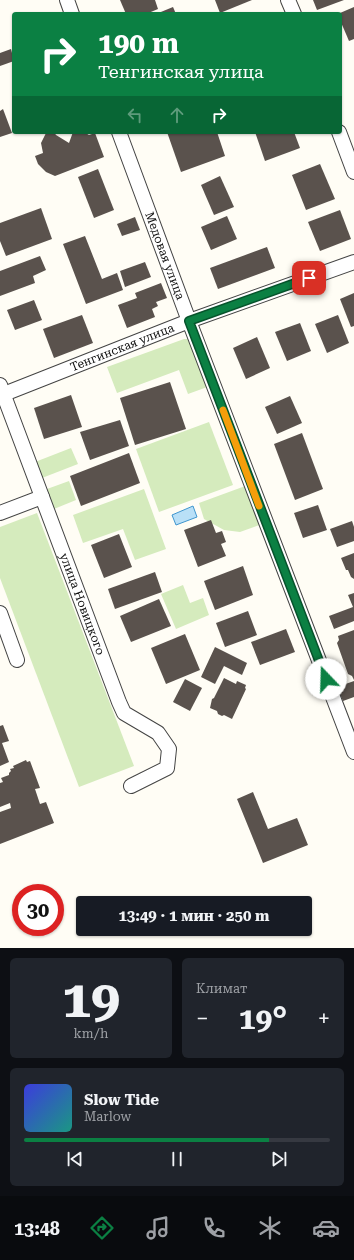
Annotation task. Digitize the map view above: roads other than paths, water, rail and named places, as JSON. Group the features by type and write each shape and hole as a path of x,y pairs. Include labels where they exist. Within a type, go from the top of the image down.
{"street":[{"path":"67,0 71,12"},
{"path":"288,0 293,12"},
{"name":"Медовая улица","path":"120,134 189,321 354,752"},
{"path":"340,134 354,172"},
{"name":"Тенгинская улица","path":"2,390 354,262"},
{"name":"улица Новицкого","path":"2,390 124,713 158,733 169,749 167,768 131,786"},
{"path":"0,513 42,497"},
{"path":"0,613 17,660"}],"water":[{"path":"193,506 197,517 176,525 172,515"}]}
